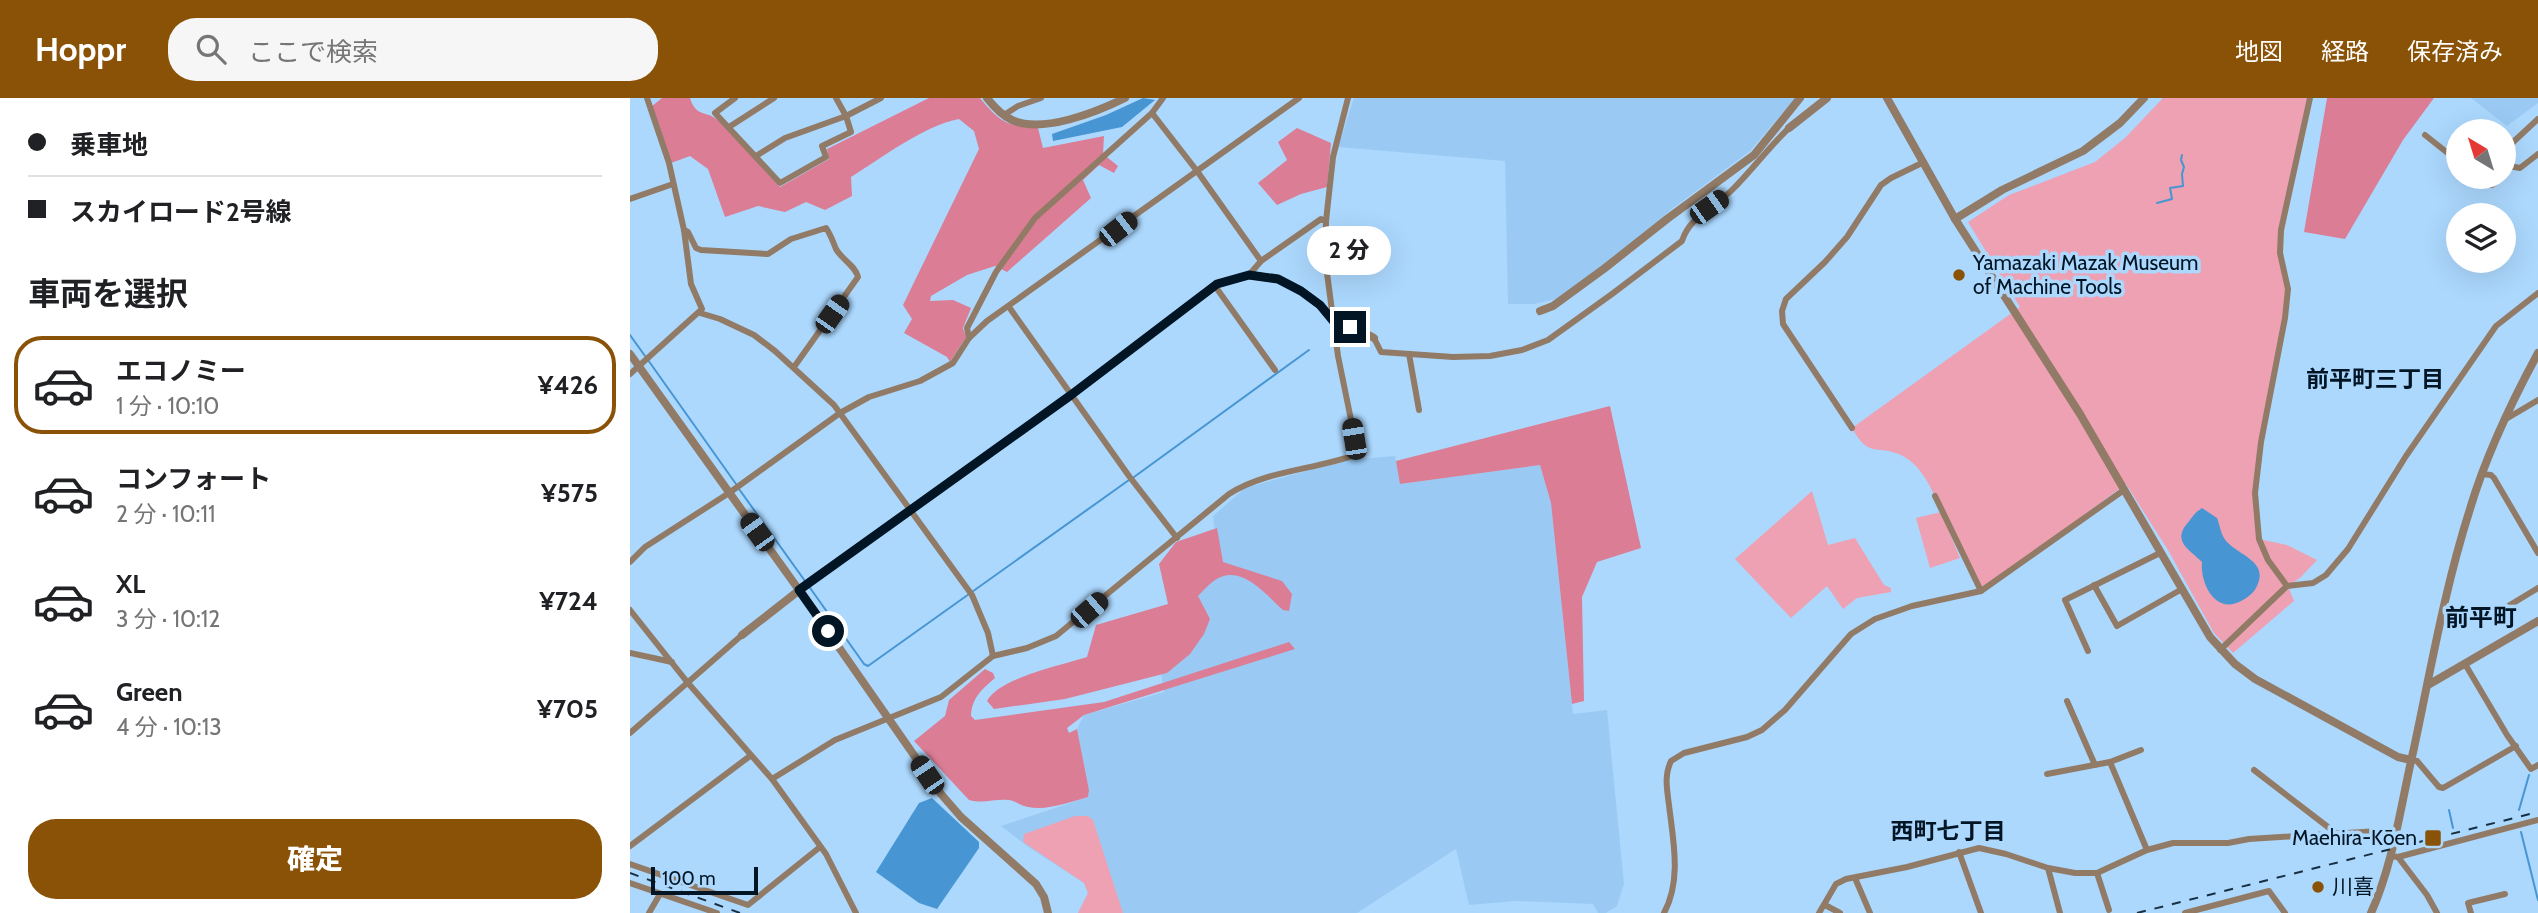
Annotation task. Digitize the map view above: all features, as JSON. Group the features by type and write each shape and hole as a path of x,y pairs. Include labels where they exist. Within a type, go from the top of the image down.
{"street":[{"path":"630,374 702,309 691,284 684,230 669,163 647,98"},
{"path":"735,98 715,113 780,183 826,157 822,146 851,132 836,98"},
{"path":"729,127 774,98"},
{"path":"756,156 785,138 846,116 881,98"},
{"path":"987,98 1004,115 1020,122 1046,124 1063,121 1125,98"},
{"path":"1004,115 1018,106 1041,98"},
{"path":"969,338 967,328 996,272 1035,218 1152,113 1163,98"},
{"path":"630,562 645,547 735,489 840,413 869,397 896,390 953,363 969,338 986,321 1299,98"},
{"path":"772,779 835,740 941,697 993,656 1027,648 1056,636 1229,494 1245,484 1357,454 1338,356 1325,258 1333,157 1348,98"},
{"path":"1540,311 1553,306 1595,276 1754,155 1800,98"},
{"path":"630,733 742,635 805,586 1071,395 1215,286 1249,275 1278,279 1320,305 1334,322 1374,338 1381,352 1453,357 1490,356 1522,350 1548,340 1682,240 1685,232 1709,207 1730,192 1789,128 1827,98"},
{"path":"1887,98 1955,219 2044,354 2220,650 2235,664 2275,690 2398,757 2417,761 2439,787 2443,788 2516,746"},
{"path":"1955,219 2002,190 2083,151 2120,123 2144,98"},
{"path":"2287,586 2268,560 2259,539 2255,493 2261,442 2288,289 2280,253 2281,230 2310,98"},
{"path":"1152,113 1261,261"},
{"path":"2516,139 2538,119"},
{"path":"2425,135 2446,152"},
{"path":"2516,168 2538,155"},
{"path":"1852,428 1783,324 1782,312 1786,299 1832,254 1881,185 1923,162"},
{"path":"630,200 673,184"},
{"path":"1249,275 1261,261 1321,219 1326,221"},
{"path":"684,230 688,232 696,248 701,250 768,254 791,239 826,228 837,251 856,271 858,277 794,367"},
{"path":"1215,286 1275,370"},
{"path":"2220,650 2287,586 2313,583 2326,575 2348,549 2406,456 2496,326 2538,293"},
{"path":"1009,307 1177,538"},
{"path":"699,313 720,319 754,335 794,367 840,413 971,593 988,633 993,656"},
{"path":"2371,913 2394,857 2395,830 2452,569 2482,474 2504,420 2538,353"},
{"path":"630,354 645,362 805,586 927,775 961,817 1036,884 1044,897 1048,913"},
{"path":"1409,354 1419,410"},
{"path":"2504,420 2538,400"},
{"path":"2482,474 2494,478 2538,553"},
{"path":"1664,913 1670,903 1675,870 1666,780 1671,761 1684,753 1747,737 1762,730 1785,710 1851,634 1862,625 1912,606 1981,591 2124,490"},
{"path":"1935,496 1981,591"},
{"path":"2088,651 2065,602 2160,553"},
{"path":"2094,585 2117,626 2182,589"},
{"path":"2500,611 2538,588"},
{"path":"630,610 688,683 772,779 820,847 856,913"},
{"path":"2428,685 2538,621"},
{"path":"630,653 672,662"},
{"path":"2465,664 2507,736 2531,769 2538,765"},
{"path":"2067,701 2095,765"},
{"path":"2047,774 2110,762 2140,750"},
{"path":"630,846 750,756"},
{"path":"2110,762 2147,850"},
{"path":"2254,770 2337,834"},
{"path":"2394,857 2538,820"},
{"path":"1819,913 1836,884 1846,879 1979,849 2006,854 2048,868 2075,873 2097,873 2147,850 2173,843 2228,843 2249,839 2395,830"},
{"path":"630,864 748,905 820,847"},
{"path":"1959,852 1981,913"},
{"path":"2394,857 2427,895 2437,913"},
{"path":"2048,868 2060,913"},
{"path":"2097,873 2109,910"},
{"path":"1855,878 1870,913"},
{"path":"630,883 717,913"},
{"path":"2185,913 2269,891 2282,912"},
{"path":"649,913 660,894"},
{"path":"2471,913 2468,903 2505,894"},
{"path":"1825,905 1840,913"}],"shaded area":[{"path":"662,98 690,98 695,108 715,118 727,128 780,187 829,159 827,149 929,98 980,98 1004,121 1038,128 1043,148 1104,136 1103,154 1118,166 1114,173 1099,165 1083,180 1091,198 1007,272 995,266 967,275 931,296 930,301 953,300 971,308 963,328 966,337 950,362 947,357 904,333 912,319 903,305 979,149 974,131 959,119 918,135 851,177 852,196 825,210 806,202 785,212 758,206 725,217 708,169 690,156 671,163 651,107"},
{"path":"1143,98 1155,100 1122,127 1053,141 1052,134 1106,115"},
{"path":"1354,98 1795,98 1750,151 1673,208 1602,267 1556,299 1534,304 1508,304 1505,161 1338,147"},
{"path":"2163,98 2309,98 2280,253 2288,289 2255,493 2259,539 2287,545 2317,560 2288,586 2294,601 2233,653 2214,633 2168,550 2126,484 1981,591 1944,519 1960,558 1930,568 1916,518 1941,512 1921,472 1901,455 1863,444 1852,428 2020,307 1968,222 2009,195 2095,162 2125,138"},
{"path":"2327,98 2434,98 2403,140 2345,239 2304,232"},
{"path":"2471,98 2538,98 2538,103 2516,119 2498,119"},
{"path":"1297,128 1331,143 1327,187 1301,194 1277,205 1258,183 1287,160 1278,142"},
{"path":"1610,406 1641,548 1597,562 1582,597 1584,701 1572,704 1551,503 1540,465 1400,484 1396,461"},
{"path":"1395,456 1401,484 1540,465 1551,503 1573,714 1607,710 1624,884 1617,906 1606,913 1598,913 1593,904 1517,901 1469,905 1456,849 1357,913 1078,913 1088,893 1084,883 1001,826 1088,797 1089,790 1077,729 1084,715 1164,692 1161,673 1193,593 1219,571 1213,516 1245,488 1346,460"},
{"path":"1812,491 1828,545 1855,538 1884,585 1891,588 1891,592 1857,598 1843,609 1827,586 1791,618 1735,559"},
{"path":"2202,508 2217,518 2225,540 2251,560 2259,571 2260,578 2256,589 2241,601 2224,604 2211,595 2204,579 2202,562 2182,541 2182,531"},
{"path":"1217,528 1223,562 1282,581 1292,594 1289,611 1283,610 1243,578 1225,576 1213,582 1198,596 1210,619 1204,634 1190,654 1167,673 1065,699 994,709 987,701 994,693 1017,679 1087,657 1096,625 1168,604 1159,564 1176,542"},
{"path":"1289,642 1295,649 1084,715 1067,728 1069,733 1077,729 1089,790 1088,797 1051,807 1035,808 1011,800 969,800 914,741 945,716 949,700 985,669 993,673 995,678 975,699 971,716 975,720 1104,702"},
{"path":"932,798 979,842 979,848 937,909 919,903 876,872 919,803"},
{"path":"1075,816 1088,816 1093,820 1123,913 1078,913 1088,893 1084,883 1023,842 1024,834"}],"waterway":[{"path":"2157,203 2172,199 2170,188 2183,186 2182,155"},
{"path":"630,335 645,356"},
{"path":"1134,477 1309,350"},
{"path":"648,360 736,484"},
{"path":"808,585 868,666 1129,480"},
{"path":"739,489 805,581"},
{"path":"2519,810 2529,775"},
{"path":"2449,810 2453,828"},
{"path":"2521,832 2538,900"}],"railway":[{"path":"2137,913 2538,812"},
{"path":"630,873 740,913"}],"place":[{"name":"Yamazaki Mazak Museum of Machine Tools","path":"1959,275"},
{"name":"Maehira-Kōen","path":"2433,838"},
{"name":"川喜","path":"2318,887"}],"district":[{"name":"前平町三丁目","path":"2375,379"},
{"name":"前平町","path":"2481,618"},
{"name":"西町七丁目","path":"1948,831"}],"route":[{"path":"828,631 799,590 1071,395 1217,284 1249,275 1278,279 1320,305 1334,322 1350,327"}]}
